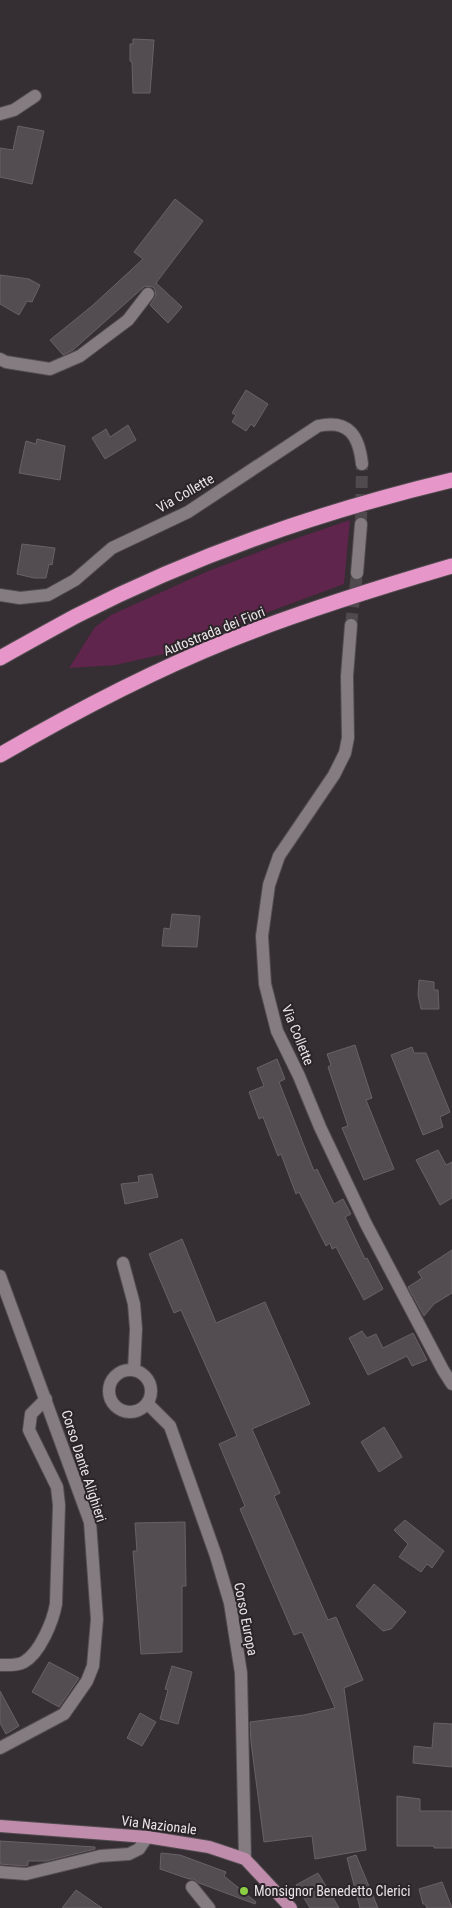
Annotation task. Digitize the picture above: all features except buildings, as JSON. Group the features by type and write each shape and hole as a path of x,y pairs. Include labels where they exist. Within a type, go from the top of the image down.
{"highway":[{"path":"0,658 85,612 236,545 319,516 452,480"},
{"name":"Autostrada dei Fiori","path":"0,755 57,722 129,685 229,640 312,609 452,566"}],"main road":[{"name":"Via Nazionale","path":"0,1826 147,1837 209,1847 245,1859 291,1908"}],"street":[{"path":"0,114 14,110 35,96"},
{"path":"0,359 6,362 50,369 80,356 128,320 148,294"},
{"name":"Via Collette","path":"0,595 20,598 48,595 75,580 112,548 188,512 318,426 333,424 348,429 354,434 360,448 362,464"},
{"path":"357,573 361,524"},
{"name":"Via Collette","path":"351,625 346,676 348,738 345,753 334,775 279,856 269,885 262,936 265,984 277,1030 320,1127 366,1224 452,1384"},
{"path":"123,1263 134,1304 136,1328 134,1370"},
{"name":"Corso Dante Alighieri","path":"0,1276 90,1522 97,1619 93,1666 87,1681 64,1714 0,1748"},
{"path":"127,1370 134,1370 146,1377 151,1390 147,1403 136,1411 122,1410 112,1401 109,1388 115,1376 127,1370"},
{"path":"0,1665 17,1665 25,1662 36,1651 54,1619 59,1505 57,1488 29,1430 32,1414 46,1399"},
{"name":"Corso Europa","path":"147,1403 170,1426 216,1556 230,1603 241,1673 245,1859"},
{"path":"0,1872 26,1874 100,1856 130,1854 139,1849 147,1837"},
{"path":"192,1887 209,1908"}],"shaded area":[{"path":"350,520 344,584 225,628 168,653 116,665 69,668 95,627 111,615 206,572"}],"tunnel":[{"path":"361,524 362,464"},
{"path":"351,625 357,573"}],"place":[{"name":"Monsignor Benedetto Clerici","path":"244,1891"}]}
